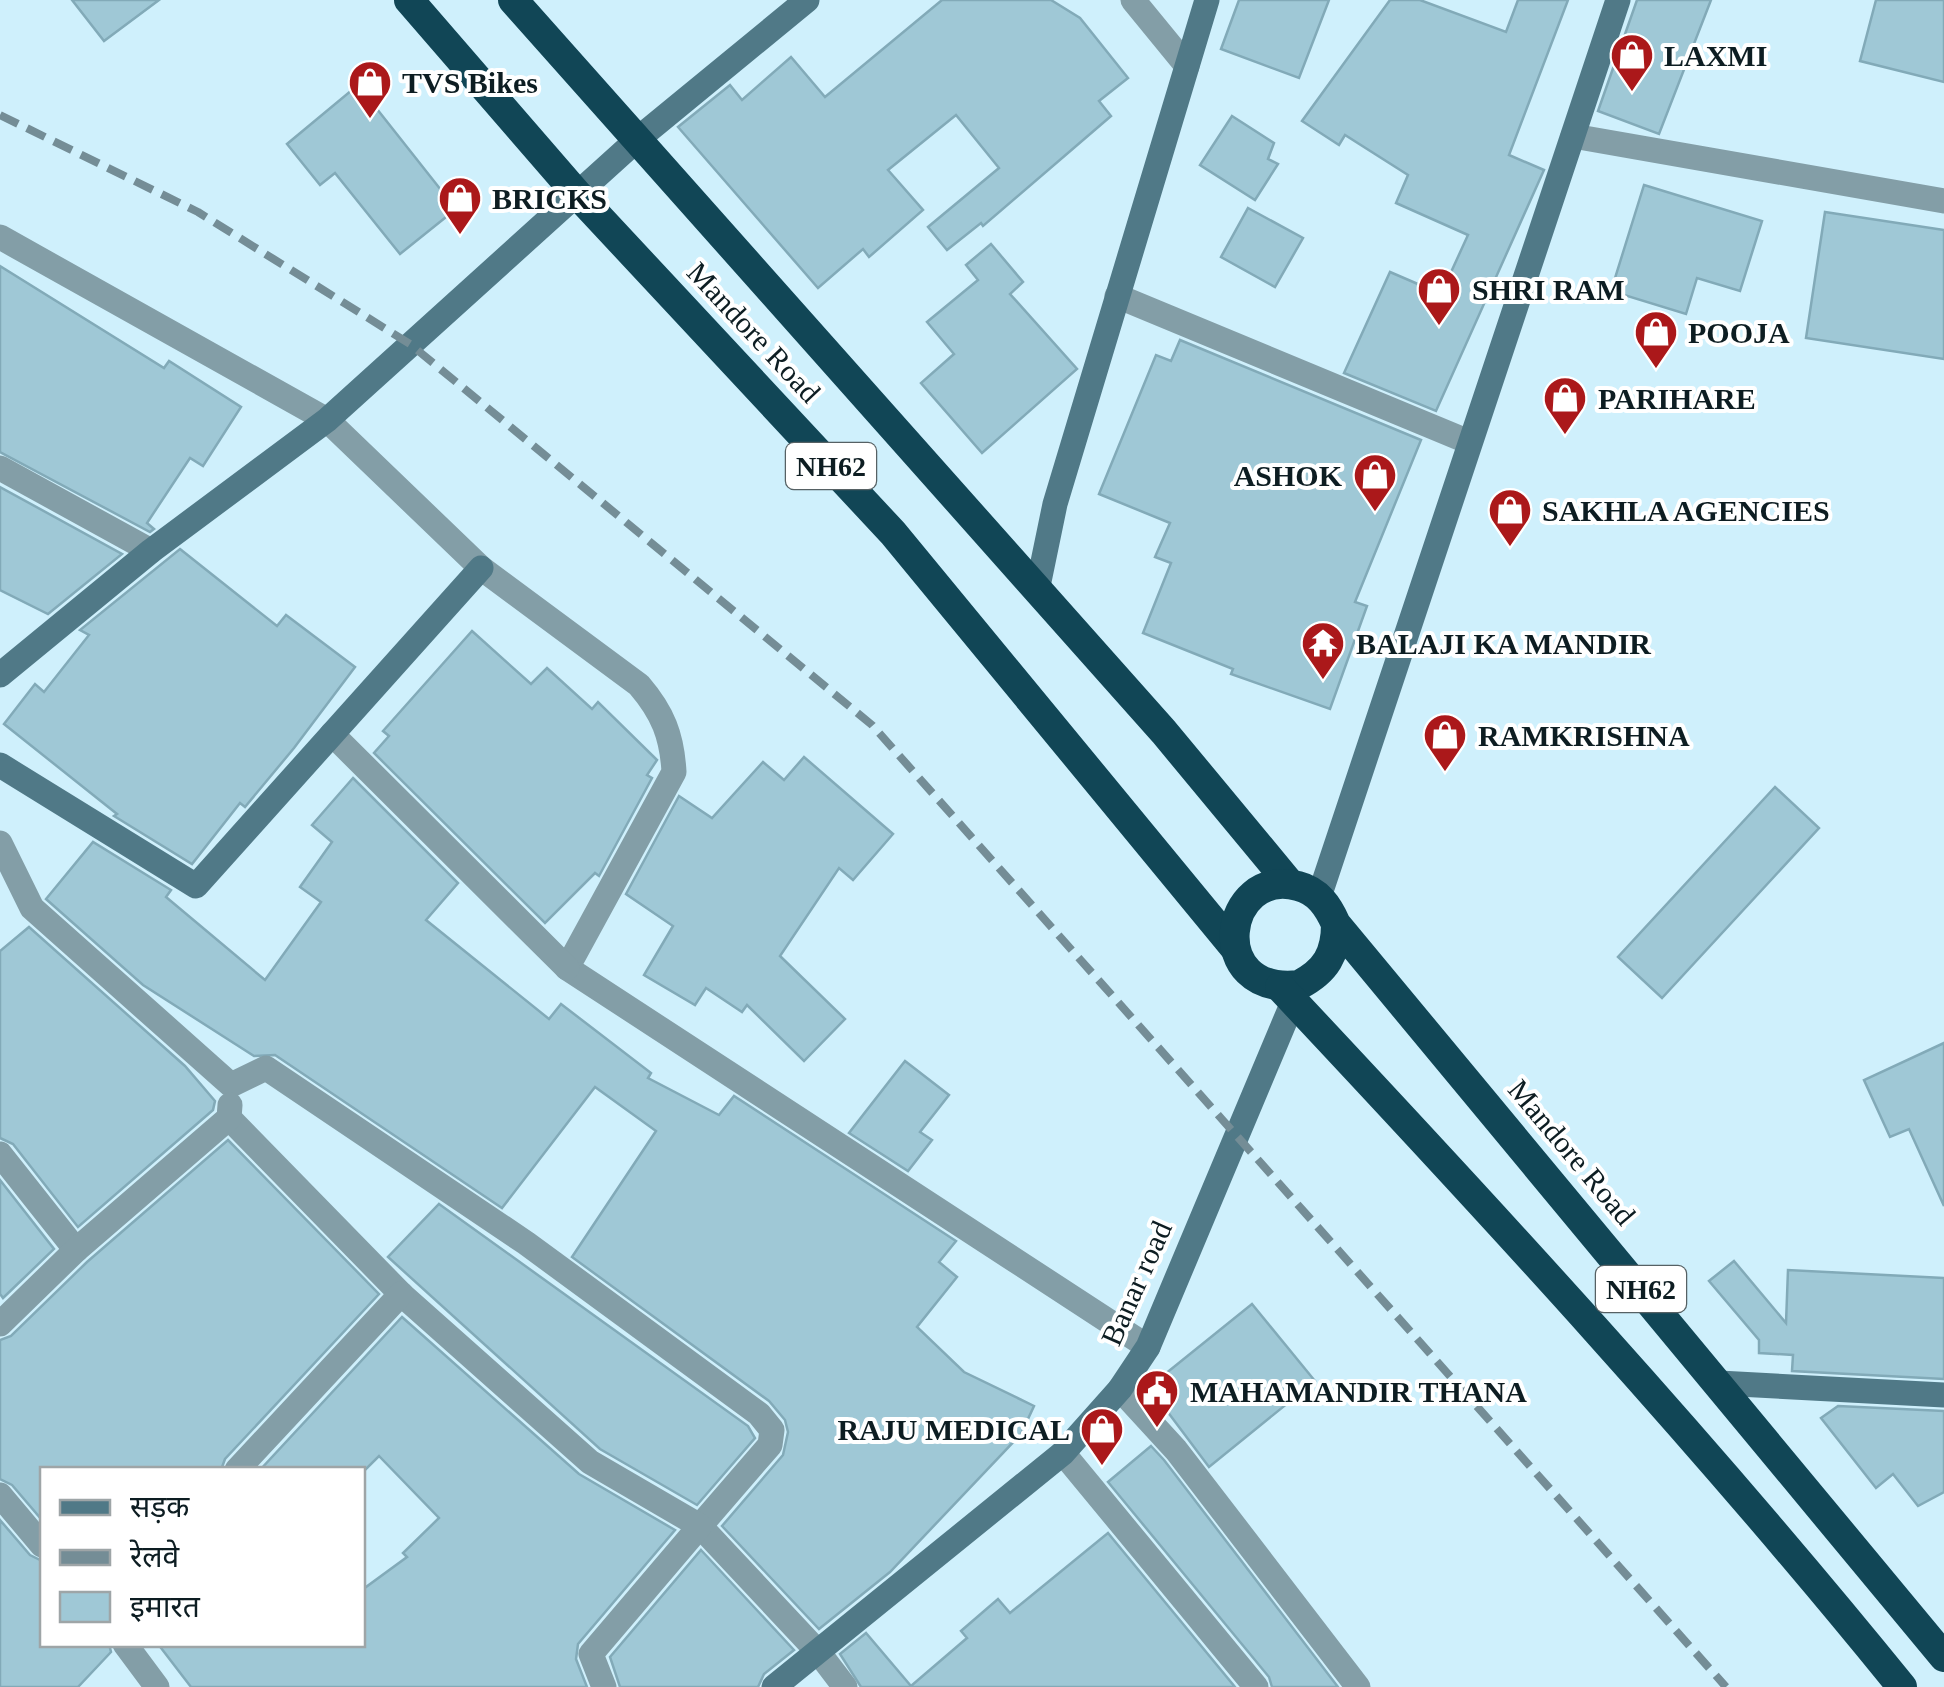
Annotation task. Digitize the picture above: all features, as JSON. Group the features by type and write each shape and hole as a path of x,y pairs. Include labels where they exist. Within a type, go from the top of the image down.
{"highway":[{"name":"Mandore Road","path":"409,0 578,194 894,533 1234,947 1250,974 1286,995 1568,1294 1761,1513 1902,1687"},
{"name":"Mandore Road","path":"513,0 1164,732 1290,884 1319,897 1336,924 1944,1658"},
{"path":"1234,947 1234,927 1240,909 1270,886 1290,884"},
{"path":"1286,995 1329,962 1336,944 1336,924"}],"street":[{"path":"0,675 150,551 327,420 639,138 807,0"},
{"path":"1134,0 1187,66"},
{"path":"1036,591 1054,504 1207,0"},
{"path":"1319,897 1618,0"},
{"path":"1573,136 1944,201"},
{"path":"0,236 327,420 481,568 639,685 660,709 672,741 674,772 568,968"},
{"path":"1117,296 1469,442"},
{"path":"0,468 150,551"},
{"path":"0,765 196,886 481,568"},
{"path":"332,734 568,968 1148,1347"},
{"path":"0,842 32,908 231,1086"},
{"name":"Banar road","path":"774,1687 1062,1453 1120,1389 1148,1347 1286,995"},
{"path":"231,1086 266,1068 526,1243 759,1414 772,1430 770,1444 591,1654 604,1687"},
{"path":"0,1324 76,1250 229,1118 231,1086"},
{"path":"229,1118 400,1294 590,1462 700,1526 819,1653 845,1687"},
{"path":"0,1154 76,1250"},
{"path":"241,1467 400,1294"},
{"path":"1719,1383 1944,1396"},
{"path":"1120,1389 1176,1450 1358,1687"},
{"path":"1062,1453 1256,1687"},
{"path":"0,1496 40,1543"},
{"path":"127,1647 157,1687"}],"building":[{"path":"72,0 159,0 104,41"},
{"path":"942,0 1051,0 1080,18 1128,78 1099,101 1111,116 983,226 981,223 947,250 928,227 999,168 956,115 888,170 923,210 869,257 863,249 818,288 678,127 730,85 742,100 791,57 825,97"},
{"path":"1239,0 1329,0 1299,78 1221,49"},
{"path":"1390,0 1420,0 1506,32 1518,0 1568,0 1509,155 1544,170 1436,411 1344,373 1390,272 1441,294 1468,235 1396,203 1408,175 1345,135 1339,145 1302,121"},
{"path":"1637,0 1711,0 1659,134 1598,111"},
{"path":"1876,0 1944,0 1944,82 1860,61"},
{"path":"358,85 456,209 400,254 335,173 320,185 287,144"},
{"path":"1232,116 1274,143 1268,159 1278,164 1255,200 1200,165"},
{"path":"1644,185 1762,221 1740,291 1697,278 1686,314 1611,291"},
{"path":"1248,208 1303,238 1275,287 1221,257"},
{"path":"1825,212 1944,230 1944,359 1806,338"},
{"path":"991,244 1023,282 1010,294 1077,369 982,453 921,383 954,354 927,322 978,280 966,265"},
{"path":"0,266 164,368 169,361 241,407 203,466 190,458 147,523 154,529 150,532 0,452"},
{"path":"1180,340 1421,440 1355,602 1367,606 1330,709 1231,674 1233,669 1143,633 1171,563 1155,557 1170,523 1099,494 1156,355 1171,361"},
{"path":"0,487 122,554 48,614 0,590"},
{"path":"180,549 277,626 286,615 355,667 294,748 245,807 240,803 192,864 114,816 117,814 4,724 35,684 44,692 89,635 80,630"},
{"path":"472,631 531,684 547,668 592,709 598,702 657,760 647,775 652,778 599,876 595,873 545,923 374,753 389,736 383,731"},
{"path":"804,757 893,834 853,880 839,868 780,956 845,1019 804,1061 747,1005 742,1012 706,988 695,1005 644,975 673,926 626,894 679,796 712,818 763,762 784,780"},
{"path":"353,778 458,883 426,920 549,1019 561,1004 651,1073 648,1078 719,1115 734,1096 956,1241 939,1262 957,1277 917,1327 964,1372 1034,1406 1021,1434 890,1572 819,1629 722,1526 783,1455 788,1432 785,1420 769,1401 572,1257 656,1131 595,1087 502,1208 275,1055 254,1056 143,985 46,899 93,842 171,890 166,897 265,980 321,902 300,887 332,842 312,825"},
{"path":"1775,787 1819,828 1662,998 1618,957"},
{"path":"29,927 185,1066 215,1101 213,1110 78,1227 13,1144 0,1138 0,951"},
{"path":"1944,1043 1944,1206 1909,1129 1890,1137 1864,1080"},
{"path":"905,1061 949,1095 920,1132 932,1140 908,1171 849,1133"},
{"path":"228,1140 379,1294 225,1459 222,1467 40,1467 40,1518 12,1485 0,1479 0,1340 11,1336 87,1262"},
{"path":"0,1180 54,1249 3,1298 0,1294"},
{"path":"439,1204 748,1426 755,1438 697,1505 600,1449 388,1257"},
{"path":"1734,1261 1786,1323 1788,1270 1944,1278 1944,1379 1792,1371 1793,1355 1759,1353 1759,1340 1709,1281"},
{"path":"1252,1304 1315,1381 1209,1467 1149,1387"},
{"path":"402,1317 579,1474 675,1530 578,1644 576,1659 587,1687 191,1687 160,1647 365,1647 365,1588 407,1557 403,1553 439,1518 379,1456 365,1470 263,1467"},
{"path":"1838,1406 1944,1411 1944,1492 1918,1506 1893,1474 1876,1488 1821,1418"},
{"path":"1151,1446 1338,1687 1272,1687 1269,1677 1108,1482"},
{"path":"0,1520 30,1555 40,1560 40,1647 110,1647 111,1652 78,1687 0,1687"},
{"path":"1108,1533 1235,1687 861,1687 840,1654 866,1633 911,1686 967,1638 961,1631 998,1599 1010,1613"},
{"path":"701,1550 794,1650 764,1674 758,1687 620,1687 610,1657"}],"railway":[{"path":"0,115 198,212 410,344 872,725 1726,1687"}],"place":[{"name":"LAXMI","path":"1632,93"},
{"name":"TVS Bikes","path":"370,120"},
{"name":"BRICKS","path":"460,236"},
{"name":"SHRI RAM","path":"1439,327"},
{"name":"POOJA","path":"1656,370"},
{"name":"PARIHARE","path":"1565,436"},
{"name":"ASHOK","path":"1375,513"},
{"name":"SAKHLA AGENCIES","path":"1510,548"},
{"name":"BALAJI KA MANDIR","path":"1323,681"},
{"name":"RAMKRISHNA","path":"1445,773"},
{"name":"MAHAMANDIR THANA","path":"1157,1429"},
{"name":"RAJU MEDICAL","path":"1102,1467"}]}
